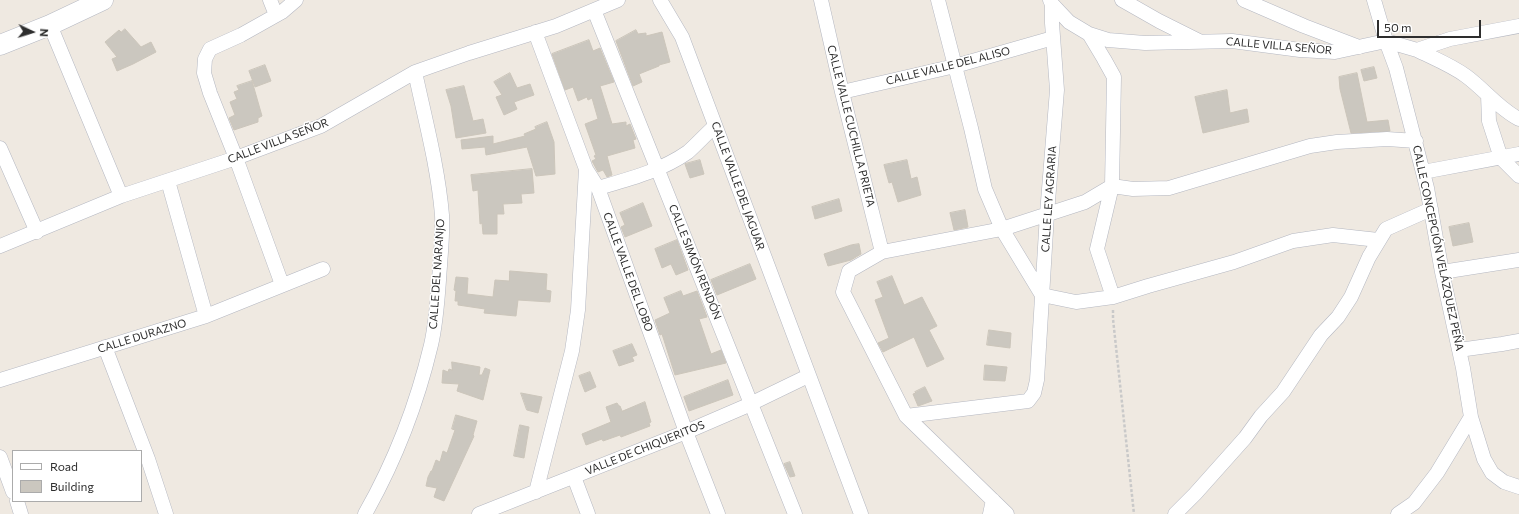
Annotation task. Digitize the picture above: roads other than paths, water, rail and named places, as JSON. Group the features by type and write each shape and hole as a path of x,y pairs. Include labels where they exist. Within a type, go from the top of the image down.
{"street":[{"path":"0,45 50,25 103,0"},
{"path":"270,0 276,16"},
{"path":"281,286 280,279 236,158 210,93 204,73 204,58 210,49 241,35 276,16 296,0"},
{"name":"CALLE VILLA SEÑOR","path":"0,246 122,196 168,182 321,126 415,72 556,26 618,0"},
{"name":"CALLE VALLE DEL JAGUAR","path":"660,0 682,37 808,376"},
{"name":"CALLE VALLE CUCHILLA PRIETA","path":"822,0 842,92 882,252"},
{"path":"938,0 985,189 1002,229 1042,295 1076,302 1113,297 1234,262 1293,241 1333,235 1378,240"},
{"name":"CALLE VILLA SEÑOR","path":"1122,0 1201,42"},
{"path":"1244,0 1304,26 1359,47"},
{"name":"CALLE CONCEPCIÓN VELÁZQUEZ PEÑA","path":"1374,0 1386,41 1396,68 1416,141 1458,350 1463,368 1471,417 1484,459 1492,474 1504,482 1519,488"},
{"name":"CALLE VILLA SEÑOR","path":"1051,2 1069,22 1089,34 1108,40 1145,43 1232,41 1300,50 1334,52 1386,41 1417,50 1466,76 1514,116 1519,118"},
{"name":"CALLE LEY AGRARIA","path":"906,416 1028,401 1034,393 1037,380 1047,214 1057,90 1051,2"},
{"name":"CALLE SIMÓN RENDÓN","path":"594,10 795,514"},
{"path":"50,25 122,196"},
{"path":"1417,50 1450,39 1519,26"},
{"name":"CALLE VALLE DEL LOBO","path":"535,32 586,169 598,188 686,432 718,514"},
{"path":"1089,34 1114,77 1112,186 1097,249 1113,297"},
{"name":"CALLE VALLE DEL ALISO","path":"842,92 955,66 1053,38"},
{"name":"CALLE DEL NARANJO","path":"365,514 397,452 416,398 431,345 436,316 442,216 439,186 415,72"},
{"path":"1488,95 1490,121 1501,158 1519,176"},
{"path":"598,188 645,174 658,168 688,151 715,126"},
{"path":"1007,514 906,416 843,292 849,271 882,252 1002,229 1085,202 1112,186 1133,189 1169,188 1310,146 1337,142 1387,139 1416,141"},
{"path":"0,148 37,232"},
{"path":"1423,172 1519,154"},
{"path":"536,492 572,351 578,310 586,169"},
{"path":"168,182 206,316"},
{"path":"1175,514 1245,438 1260,416 1283,392 1321,335 1338,317 1350,297 1378,240 1386,229 1431,210"},
{"path":"1442,272 1519,260"},
{"name":"CALLE DURAZNO","path":"0,380 206,316 323,270"},
{"path":"1458,350 1519,341"},
{"path":"105,347 148,458 166,514"},
{"path":"808,376 861,514"},
{"name":"VALLE DE CHIQUERITOS","path":"479,514 686,432 751,404 808,376"},
{"path":"1398,514 1414,502 1438,473 1471,417"},
{"path":"0,457 12,489"},
{"path":"574,477 588,514"},
{"path":"990,514 993,500"},
{"path":"17,502 22,514"}]}
